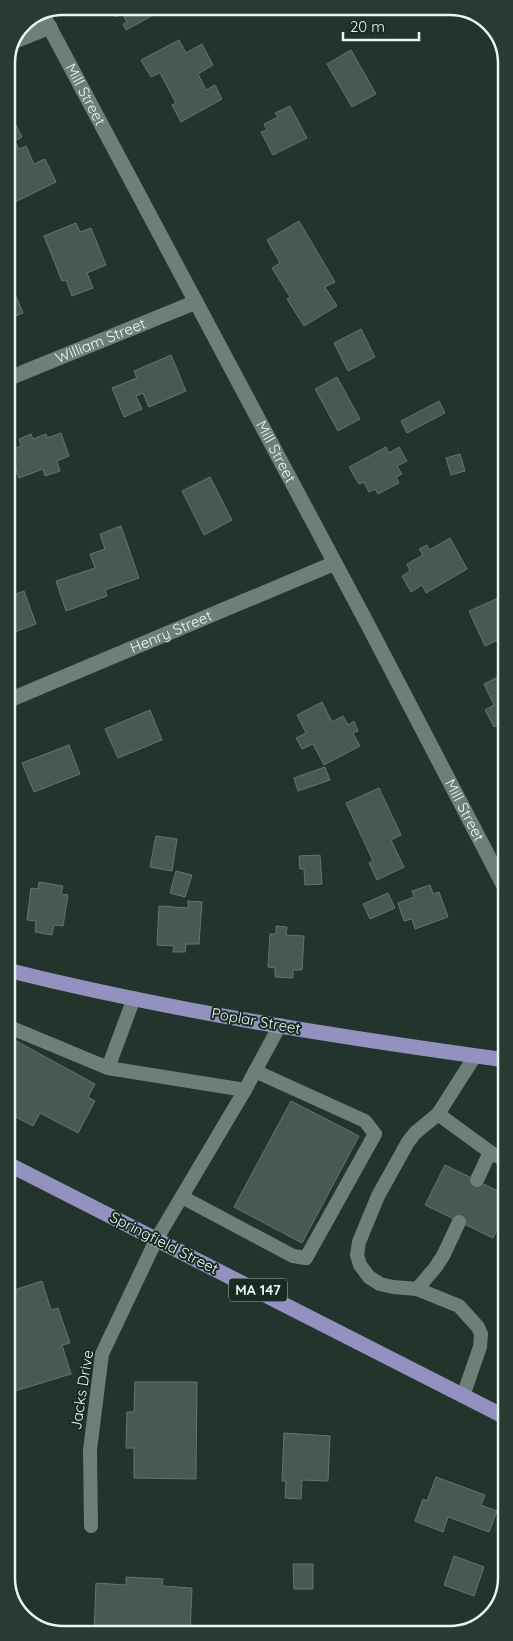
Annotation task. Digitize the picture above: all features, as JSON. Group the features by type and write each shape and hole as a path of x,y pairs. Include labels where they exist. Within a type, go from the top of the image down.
{"main road":[{"name":"Poplar Street","path":"15,972 134,998 280,1025 498,1059"},
{"name":"Springfield Street","path":"15,1168 498,1414"}],"street":[{"path":"23,36 46,21"},
{"name":"Mill Street","path":"46,21 335,563 498,875"},
{"name":"William Street","path":"15,376 196,302"},
{"name":"Henry Street","path":"15,698 335,563"}],"lane":[{"path":"108,1068 134,998"},
{"name":"Jacks Drive","path":"91,1526 90,1450 102,1354 156,1240 245,1090 280,1025"},
{"path":"15,1029 108,1068 245,1090"},
{"path":"463,1396 480,1347 481,1334 478,1326 459,1306 417,1289 380,1284 369,1277 360,1265 357,1255 359,1242 378,1196 408,1142 415,1133 438,1114 475,1056"},
{"path":"182,1197 293,1256 306,1258 375,1134 366,1121 255,1071"},
{"path":"438,1114 498,1156"},
{"path":"477,1180 490,1152"},
{"path":"417,1289 443,1256 459,1222"}],"building":[{"path":"123,15 153,15 126,30 123,24 127,22"},
{"path":"179,40 186,53 202,44 213,65 198,74 206,90 215,85 222,99 181,122 172,105 176,103 160,73 151,77 141,60"},
{"path":"351,50 376,94 352,107 327,64"},
{"path":"290,106 307,138 273,155 261,132 267,130 264,124 278,117 275,113"},
{"path":"15,123 22,137 15,141"},
{"path":"15,141 19,149 26,146 34,164 45,159 56,182 15,202"},
{"path":"299,221 335,282 325,287 337,306 304,326 287,299 290,297 272,268 280,263 267,240"},
{"path":"76,223 80,232 91,228 106,265 87,273 93,288 72,296 66,280 62,281 44,236"},
{"path":"15,294 23,313 15,316"},
{"path":"361,329 375,357 348,371 334,343"},
{"path":"171,355 186,391 149,407 143,393 136,396 142,409 124,417 112,388 137,378 134,371"},
{"path":"337,377 360,419 338,431 315,389"},
{"path":"439,401 445,413 407,433 401,421"},
{"path":"61,433 69,456 57,461 60,471 45,476 43,469 19,478 15,467 15,448 21,446 19,439 31,434 33,439 46,434 47,438"},
{"path":"386,447 389,453 399,447 407,461 397,466 402,474 396,477 399,483 378,494 375,489 369,492 364,482 359,484 349,467"},
{"path":"460,454 465,471 451,475 446,458"},
{"path":"210,477 232,520 204,535 182,491"},
{"path":"121,526 139,578 105,590 107,596 66,611 56,581 95,568 90,554 105,549 100,534"},
{"path":"450,538 467,569 426,593 422,585 411,592 402,576 410,571 407,564 423,555 419,549 427,545 429,550"},
{"path":"24,591 36,624 15,632 15,594"},
{"path":"498,598 498,640 485,646 469,611"},
{"path":"498,677 498,725 494,727 485,710 494,705 484,684"},
{"path":"322,702 332,722 343,716 348,725 354,721 358,731 353,733 360,746 324,765 313,744 302,749 296,738 306,733 297,715"},
{"path":"150,710 162,740 118,758 105,729"},
{"path":"69,745 80,774 34,792 22,763"},
{"path":"325,767 330,780 298,791 294,778"},
{"path":"379,788 401,835 391,840 404,867 377,880 369,863 373,861 346,803"},
{"path":"156,836 177,839 172,871 150,867"},
{"path":"320,855 322,884 305,885 304,869 300,869 299,856"},
{"path":"176,871 192,875 185,897 170,893"},
{"path":"39,882 63,886 61,894 68,895 63,926 54,925 52,935 35,932 36,921 27,920 31,888 38,889"},
{"path":"430,885 433,894 439,892 448,917 415,929 412,919 404,921 398,903 414,897 412,891"},
{"path":"388,893 395,908 370,919 363,904"},
{"path":"188,901 202,902 199,944 186,944 185,952 173,952 174,946 157,945 159,906 188,908"},
{"path":"276,926 287,927 286,935 304,936 302,970 293,970 293,978 275,977 275,968 268,967 270,934 276,934"},
{"path":"15,1040 95,1084 88,1097 95,1101 78,1133 40,1113 33,1126 15,1117"},
{"path":"291,1101 359,1136 302,1243 234,1207"},
{"path":"445,1165 498,1191 498,1228 493,1238 425,1205"},
{"path":"42,1281 51,1310 58,1308 70,1343 62,1345 71,1374 15,1391 15,1290"},
{"path":"135,1382 197,1382 196,1479 134,1478 134,1448 126,1448 127,1412 134,1412"},
{"path":"284,1433 330,1436 328,1481 302,1480 301,1499 285,1498 286,1481 282,1481"},
{"path":"436,1477 485,1495 481,1505 497,1511 489,1532 448,1517 443,1532 415,1521 423,1499 427,1501"},
{"path":"454,1556 484,1567 474,1596 444,1585"},
{"path":"293,1564 313,1564 313,1589 294,1589"},
{"path":"126,1577 163,1579 162,1586 192,1588 190,1626 94,1626 96,1583 126,1585"}]}
